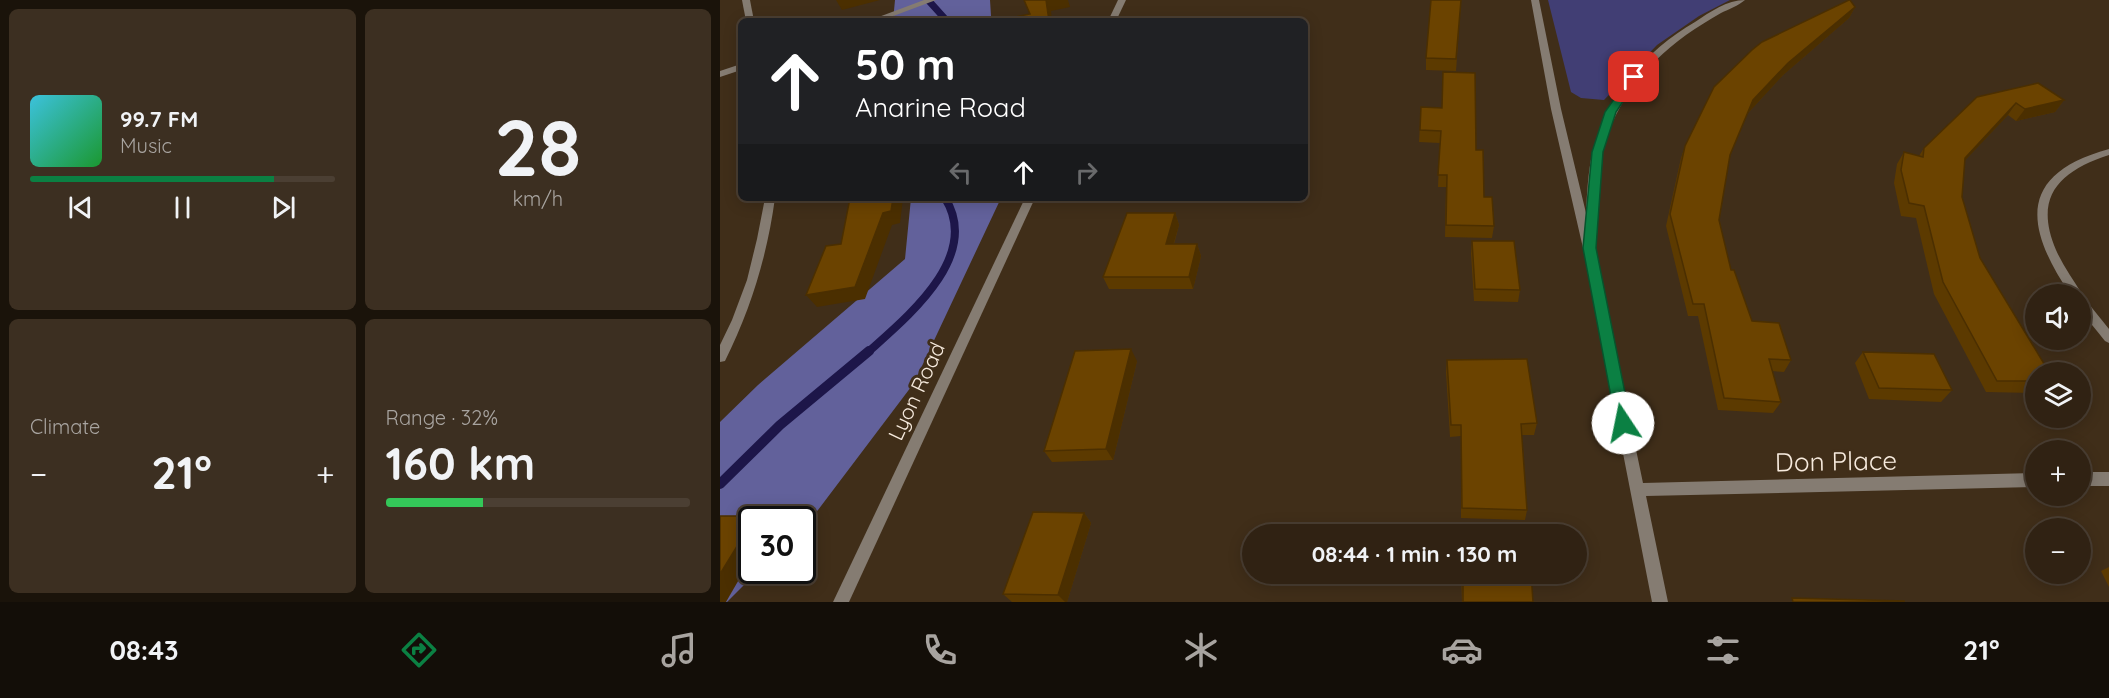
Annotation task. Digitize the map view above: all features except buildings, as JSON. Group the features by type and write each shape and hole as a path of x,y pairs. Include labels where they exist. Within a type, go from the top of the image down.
{"street":[{"path":"747,0 750,18"},
{"path":"881,18 932,0"},
{"path":"1113,18 1122,0"},
{"path":"1535,0 1556,109 1589,248 1660,602"},
{"path":"1589,248 1597,152 1611,112 1634,77 1667,45 1698,24 1741,0"},
{"path":"720,74 738,68"},
{"path":"2070,284 2048,250 2041,225 2042,204 2055,177 2073,165 2109,152"},
{"path":"720,357 740,316 762,246 770,201"},
{"name":"Lyon Road","path":"842,602 1028,201"},
{"path":"2091,314 2109,338"},
{"path":"2091,479 2109,478"},
{"name":"Don Place","path":"1637,490 2025,480"}],"shaded area":[{"path":"895,0 990,0 993,18 893,18"},
{"path":"1548,0 1730,0 1699,16 1657,45 1604,100 1581,98 1571,92"},
{"path":"911,201 1000,201 914,383 818,510 816,512 816,506 738,506 738,584 745,584 727,602 720,602 720,422 758,385 905,259"}],"waterway":[{"path":"928,0 944,18"},
{"path":"867,353 919,304 935,284 947,263 954,242 954,220 946,201"},
{"path":"720,484 780,425 869,351"}],"route":[{"path":"1623,423 1589,248 1597,152 1611,112 1634,77"}]}
